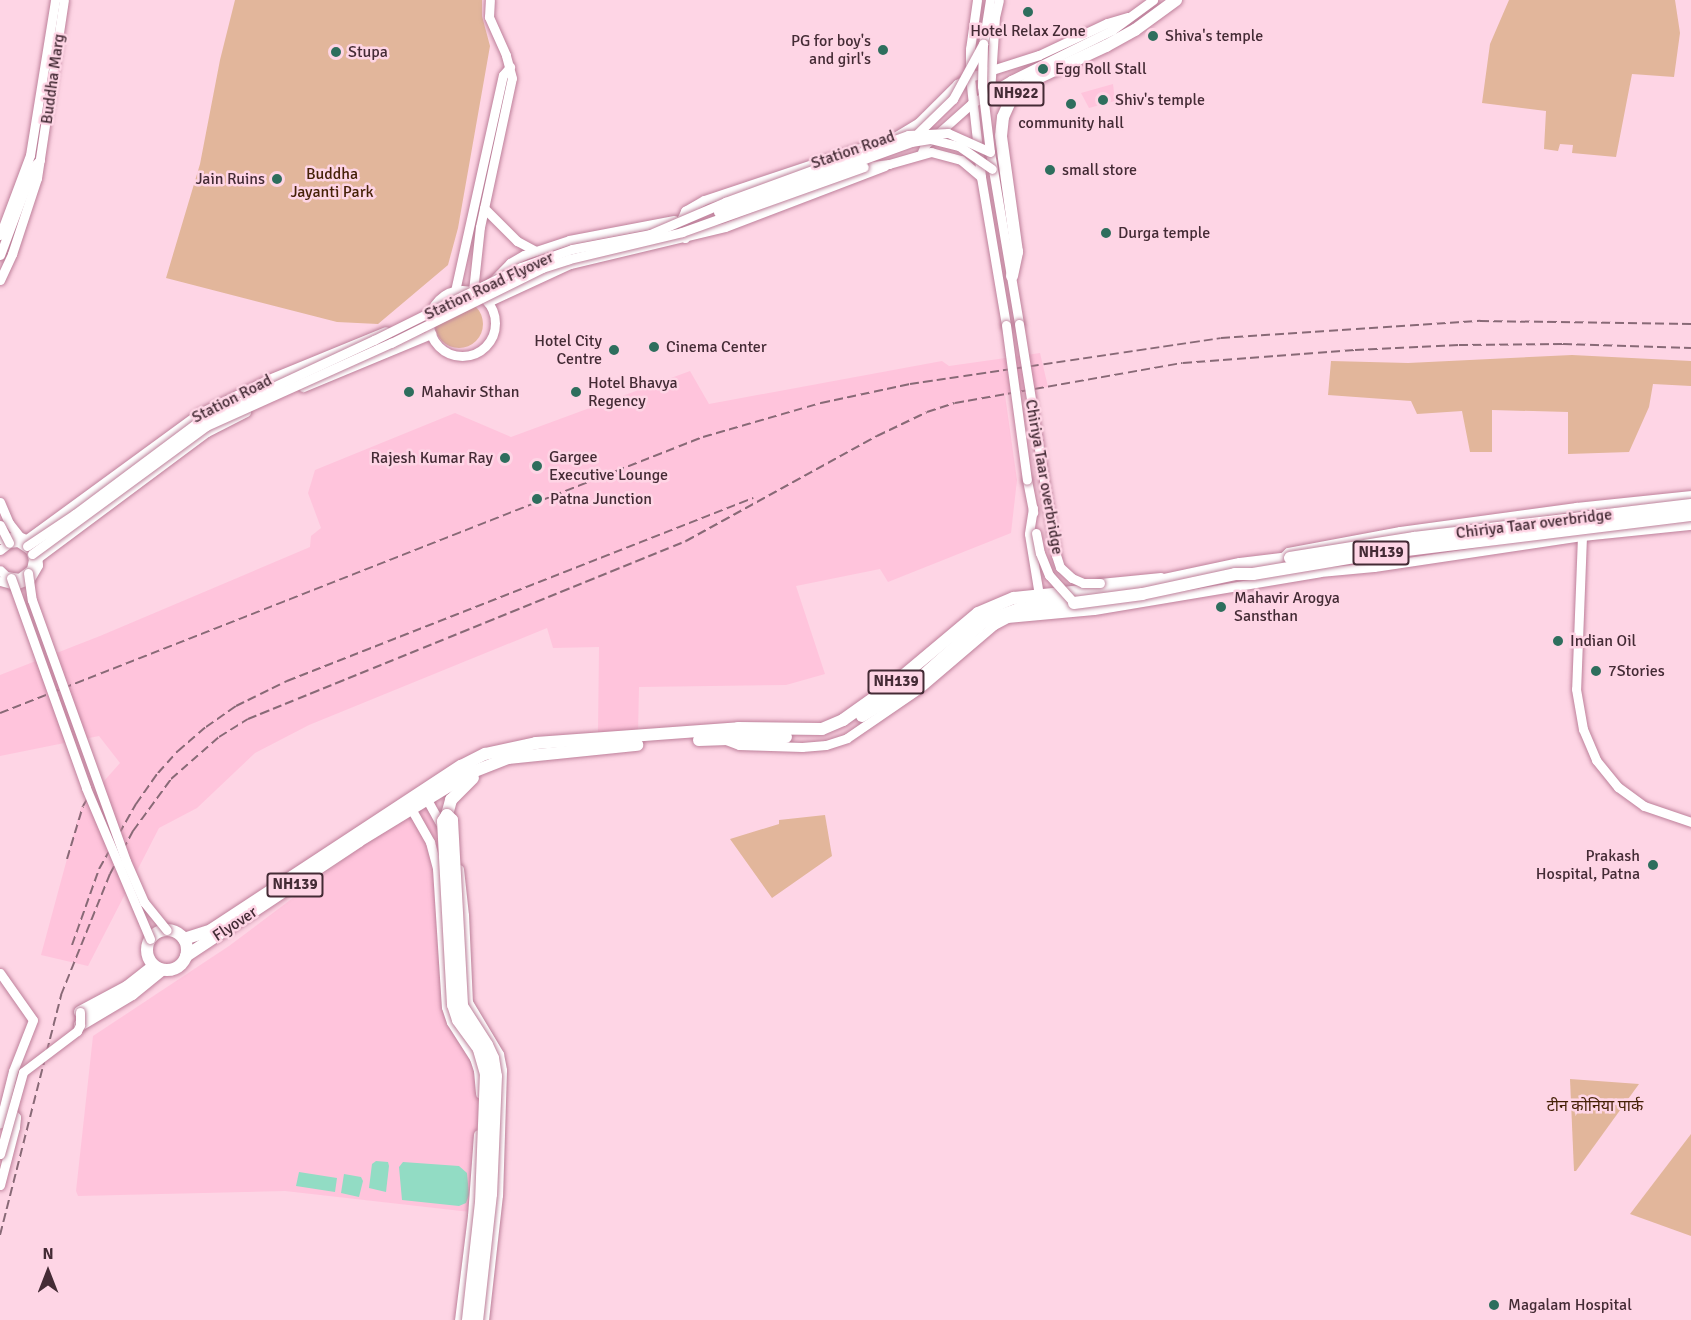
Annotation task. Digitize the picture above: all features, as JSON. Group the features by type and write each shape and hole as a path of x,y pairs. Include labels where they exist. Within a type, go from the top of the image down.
{"highway":[{"name":"NH922","path":"1012,276 1017,252 1000,136 1003,117 1010,101 1019,89 1032,80 1106,46 1158,6 1176,0"},
{"name":"Chiriya Taar overbridge","path":"1182,577 1240,564 1414,538 1691,505"},
{"name":"Chiriya Taar overbridge","path":"718,738 812,737 834,732 917,681 983,622 1018,609 1142,594 1235,574 1253,574 1366,555 1691,515"},
{"name":"NH139","path":"483,762 536,743 738,728 822,729 843,720 892,685 978,613 1014,598 1086,592 1182,577"},
{"name":"NH139","path":"405,808 424,796 461,766 508,758 718,738"},
{"path":"468,1320 481,1203 486,1074 479,1049 458,1020 453,1005 443,821 454,796 483,762"},
{"name":"Flyover","path":"184,939 212,930 405,808"},
{"name":"Flyover","path":"158,968 172,970 180,965 186,956 405,808"},
{"path":"447,814 452,819 462,1006 490,1052 495,1076 491,1194 477,1320"},
{"path":"158,968 148,958 146,948 150,939 157,932 167,930 177,932 184,939 186,956"},
{"name":"NH139","path":"80,1018 158,968"}],"main road":[{"name":"Buddha Marg","path":"30,155 55,0"},
{"name":"Buddha Marg","path":"0,280 12,254 42,159 64,0"},
{"path":"476,293 484,208 512,78 510,67 489,17 490,0"},
{"name":"NH922","path":"977,0 970,49 970,77 971,104 981,177"},
{"name":"Chiriya Taar overbridge","path":"990,0 983,44 982,86 992,169 1012,276 1052,539 1060,567 1072,578 1083,583 1146,577 1182,577"},
{"path":"990,92 990,71 999,0"},
{"path":"981,177 968,164 952,156 922,152 926,145 971,104 990,92 1112,30 1128,16 1158,6"},
{"name":"Station Road","path":"682,218 685,211 704,200 899,135 919,123 957,84 970,77 1039,55 1107,23 1128,16"},
{"path":"918,133 953,99 983,44"},
{"path":"455,291 503,75 510,67"},
{"name":"Station Road Flyover","path":"29,546 198,422 374,340 521,267 572,249 651,234 725,202 918,133 948,133 990,152"},
{"path":"476,293 510,263 536,251 569,240 639,229 718,212 921,141 930,139 959,146 992,169"},
{"name":"Station Road Flyover","path":"29,546 206,426 391,343 542,268 569,258 648,242 704,225 864,168 890,164 922,152"},
{"path":"30,155 32,171"},
{"path":"0,235 30,155"},
{"path":"0,255 32,171 42,159"},
{"path":"488,302 570,264 685,238 742,222 890,164"},
{"name":"Chiriya Taar overbridge","path":"981,177 1043,563 1055,582 1074,603"},
{"path":"484,208 517,241 536,251"},
{"path":"682,218 685,238"},
{"path":"455,291 476,293 488,302 494,312 496,325 493,337 478,353 454,356 443,351 431,334 429,321 436,303 455,291"},
{"name":"Station Road","path":"29,546 204,410 380,333 429,321"},
{"path":"29,546 207,432 277,397 431,334"},
{"path":"1285,559 1288,552 1428,527 1691,495"},
{"path":"1678,496 1680,526"},
{"path":"0,502 9,523 29,546 33,564 28,573 19,578 0,574"},
{"path":"1033,508 1029,525 1031,554 1039,595"},
{"path":"1531,513 1533,543"},
{"path":"0,525 4,541 0,550"},
{"path":"718,738 739,745 802,747 826,745 847,738 920,688 994,625 1007,618 1094,610 1235,585 1582,536 1691,525"},
{"path":"1427,559 1428,527"},
{"path":"1582,536 1576,689 1583,729 1596,760 1618,787 1644,806 1691,822"},
{"path":"4,541 29,546"},
{"path":"0,574 15,585 30,579 35,573 29,546"},
{"path":"28,573 32,600 126,861 144,902 167,930"},
{"path":"11,578 24,607 86,788 150,939"},
{"path":"424,796 455,854 464,911 468,1002 499,1054 502,1070 498,1196 484,1320"},
{"path":"405,808 430,842 437,869 446,1007 451,1022 474,1058 480,1088 476,1179 459,1320"},
{"path":"441,911 464,911"},
{"path":"0,973 33,1020 13,1071 0,1123"},
{"path":"0,1154 23,1072 69,1039 80,1018"},
{"path":"0,1185 15,1127 14,1111 4,1106"}],"shaded area":[{"path":"1113,84 1115,101 1089,108 1081,93"},
{"name":"Patna Junction","path":"1040,353 1048,387 1005,395 1017,480 1011,533 888,582 880,569 796,586 825,674 786,685 639,687 638,733 598,732 599,647 553,648 547,628 309,725 255,753 197,808 159,828 88,966 41,955 81,807 120,763 99,736 0,756 0,675 100,636 310,547 311,536 321,528 308,493 315,470 455,413 511,437 690,371 709,404 942,361 949,366"},
{"path":"436,795 447,967 444,1015 474,1061 482,1103 470,1212 285,1191 78,1196 76,1191 93,1036 229,946 428,796"},
{"path":"376,1161 388,1162 386,1192 369,1188 372,1164"},
{"path":"403,1162 459,1166 467,1173 469,1195 466,1203 459,1206 402,1200 399,1167"},
{"path":"299,1172 337,1178 335,1192 296,1186"},
{"path":"344,1174 361,1177 363,1181 359,1197 341,1193"}],"green space":[{"name":"Buddha Jayanti Park","path":"235,0 482,0 482,16 490,46 458,228 448,265 378,324 337,322 166,278 200,164 220,60"},
{"path":"1509,0 1675,0 1680,33 1674,77 1632,74 1616,157 1572,153 1573,145 1560,144 1558,151 1544,149 1546,111 1482,103 1490,44"},
{"path":"454,300 464,300 479,310 483,324 482,333 473,344 464,348 454,348 439,338 435,329 435,319 445,304"},
{"path":"1572,355 1691,361 1691,386 1653,384 1649,407 1629,452 1568,454 1568,412 1492,410 1492,452 1470,452 1462,411 1417,414 1411,401 1328,395 1331,361 1408,363"},
{"path":"825,815 832,856 772,898 730,839 779,824 779,820"},
{"name":"टीन कोनिया पार्क","path":"1570,1079 1639,1084 1576,1171 1574,1171"},
{"name":"टीन कोनिया पार्क","path":"1691,1134 1691,1236 1630,1214"}],"railway":[{"path":"0,713 703,437 821,403 910,384 1221,338 1480,321 1691,324"},
{"path":"0,1235 61,995 110,874 133,831 171,779 219,737 248,719 686,541 877,436 927,412 955,403 1183,363 1355,350 1459,345 1563,344 1691,348"},
{"path":"72,945 99,869 136,804 158,773 178,751 236,706 287,681 753,498"},
{"path":"67,859 83,806 89,796"}],"place":[{"name":"Hotel Relax Zone","path":"1028,12"},
{"name":"Shiva's temple","path":"1153,36"},
{"name":"PG for boy's and girl's","path":"883,50"},
{"name":"Stupa","path":"336,52"},
{"name":"Egg Roll Stall","path":"1043,69"},
{"name":"Shiv's temple","path":"1103,100"},
{"name":"community hall","path":"1071,104"},
{"name":"small store","path":"1050,170"},
{"name":"Jain Ruins","path":"277,179"},
{"name":"Durga temple","path":"1106,233"},
{"name":"Cinema Center","path":"654,347"},
{"name":"Hotel City Centre","path":"614,350"},
{"name":"Mahavir Sthan","path":"409,392"},
{"name":"Hotel Bhavya Regency","path":"576,392"},
{"name":"Rajesh Kumar Ray","path":"505,458"},
{"name":"Gargee Executive Lounge","path":"537,466"},
{"name":"Patna Junction","path":"537,499"},
{"name":"Mahavir Arogya Sansthan","path":"1221,607"},
{"name":"Indian Oil","path":"1558,641"},
{"name":"7Stories","path":"1596,671"},
{"name":"Prakash Hospital, Patna","path":"1653,865"},
{"name":"Magalam Hospital","path":"1494,1305"}]}
